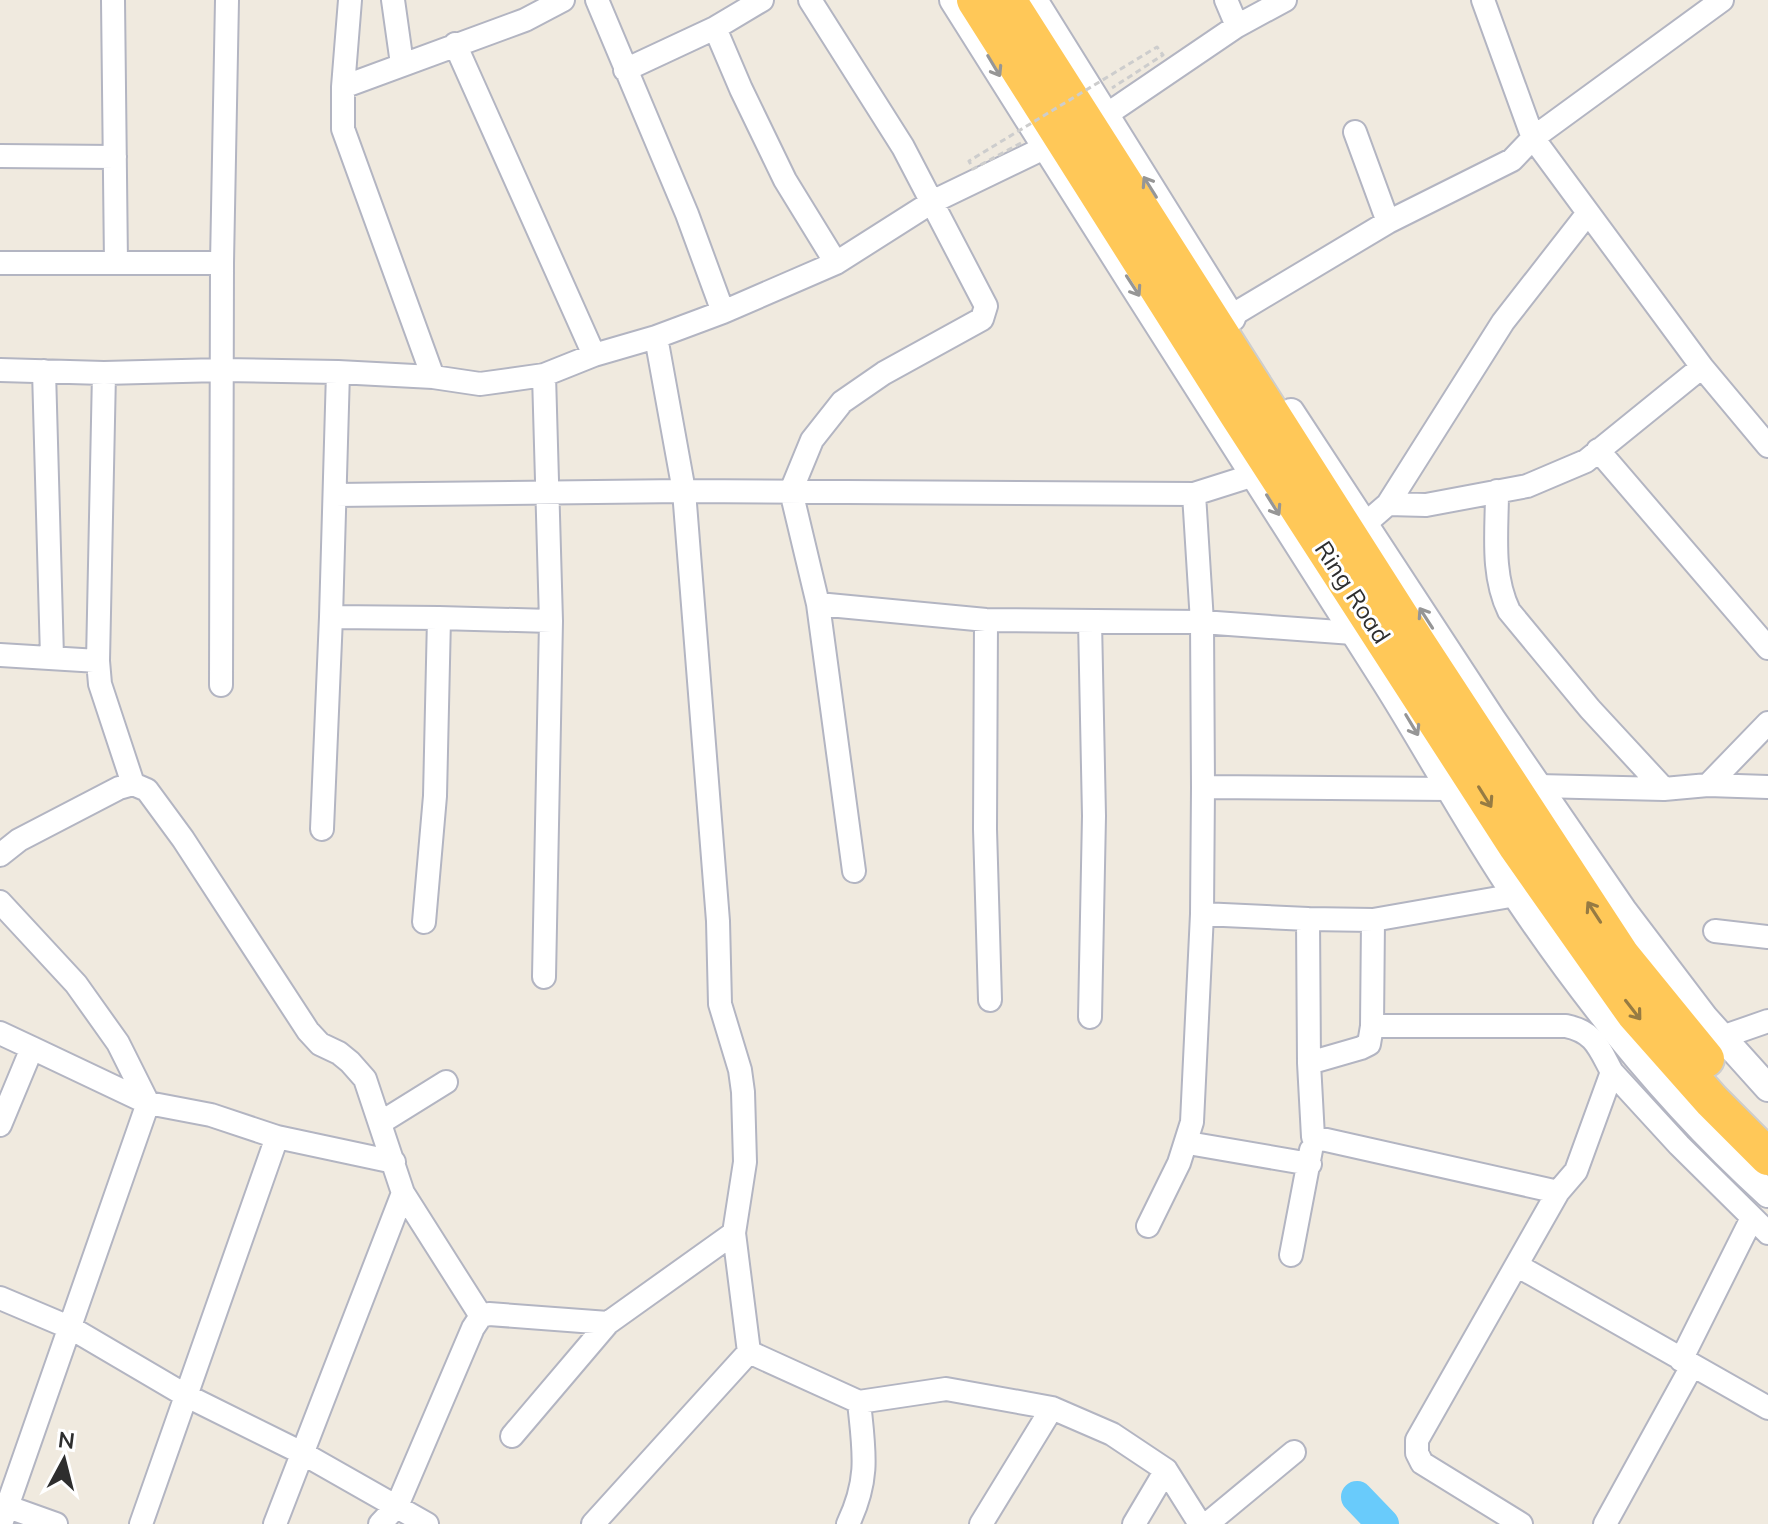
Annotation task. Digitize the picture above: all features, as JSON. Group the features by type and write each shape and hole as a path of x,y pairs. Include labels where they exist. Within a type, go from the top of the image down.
{"highway":[{"name":"Ring Road","path":"975,0 1517,847 1634,1013 1712,1101 1768,1157"},
{"name":"Ring Road","path":"1008,0 1416,641 1622,956 1721,1078 1768,1123"}],"street":[{"path":"113,0 116,263"},
{"path":"221,685 221,370 227,0"},
{"path":"350,0 343,129 433,377"},
{"path":"393,0 402,64"},
{"path":"343,87 525,20 563,0"},
{"path":"597,0 687,214 723,312"},
{"path":"625,70 715,28 762,0"},
{"path":"810,0 903,147 984,301 986,312 982,319 884,373 842,402 812,440 791,491 818,604 854,871"},
{"path":"953,0 1033,146 1254,475 1516,895 1602,1015 1644,1066 1735,1165 1768,1194"},
{"path":"1034,0 1231,316 1538,786 1623,910 1722,1037 1768,1088"},
{"path":"1226,0 1237,26"},
{"path":"1106,115 1237,26 1285,0"},
{"path":"1483,0 1533,138 1702,367 1768,446"},
{"path":"1231,316 1388,222 1512,160 1533,138 1709,4"},
{"path":"715,28 785,180 836,263"},
{"path":"455,44 594,355"},
{"path":"1355,132 1388,222"},
{"path":"0,370 338,372 433,377 480,384 544,375 723,312 836,263 932,202 1033,146"},
{"path":"0,156 115,157"},
{"path":"1365,524 1388,504 1503,322 1588,213"},
{"path":"0,263 222,263"},
{"path":"593,1524 749,1352 734,1233 745,1162 743,1092 718,988 718,921 684,491 656,337"},
{"path":"1388,504 1426,505 1527,486 1586,461 1702,367"},
{"path":"44,371 52,657"},
{"path":"322,829 338,372"},
{"path":"104,373 98,661 100,684 133,784"},
{"path":"544,375 551,621 544,977"},
{"path":"1598,450 1768,648"},
{"path":"335,495 684,491 1194,494 1254,475"},
{"path":"1497,491 1497,576 1509,611 1590,709 1664,789"},
{"path":"1148,1226 1188,1143 1192,1122 1202,914 1203,787 1202,622 1194,494"},
{"path":"818,604 986,620 1202,622 1353,633"},
{"path":"331,617 551,621"},
{"path":"424,922 435,796 439,618"},
{"path":"986,620 985,829 990,1000"},
{"path":"1090,621 1094,816 1090,1017"},
{"path":"0,655 98,661"},
{"path":"1708,785 1768,723"},
{"path":"0,855 33,833 119,788 133,784 147,790 183,839 308,1031 320,1044 350,1062 365,1079 403,1193 481,1316"},
{"path":"1538,786 1664,789 1708,785 1768,787"},
{"path":"1203,787 1450,789"},
{"path":"1202,914 1373,920 1516,895"},
{"path":"0,902 76,984 118,1043 148,1103 71,1328 3,1512 56,1524"},
{"path":"1291,1255 1313,1137 1308,919"},
{"path":"1309,1063 1369,1044 1372,1026 1373,920"},
{"path":"1715,931 1768,937"},
{"path":"1722,1037 1768,1021"},
{"path":"1372,1026 1566,1026 1584,1030 1597,1044 1612,1072 1760,1226 1605,1524"},
{"path":"0,1033 148,1103 211,1115 277,1137 394,1162"},
{"path":"0,1125 32,1048"},
{"path":"1521,1524 1422,1463 1417,1453 1417,1440 1558,1192 1576,1171 1612,1072"},
{"path":"380,1123 446,1082"},
{"path":"141,1524 277,1137"},
{"path":"1313,1137 1558,1192"},
{"path":"1188,1143 1310,1164"},
{"path":"275,1524 403,1193"},
{"path":"512,1436 608,1323 734,1233"},
{"path":"1518,1266 1768,1408"},
{"path":"0,1298 71,1328 185,1395 302,1453 427,1524"},
{"path":"380,1524 397,1506 473,1328 481,1316 489,1314 608,1323"},
{"path":"749,1352 859,1402 946,1389 1052,1408 1112,1434 1166,1470 1200,1524"},
{"path":"848,1524 862,1491 865,1464 859,1402"},
{"path":"981,1524 1052,1408"},
{"path":"1207,1524 1294,1452"},
{"path":"1134,1524 1166,1470"}],"path":[{"path":"1033,146 973,169 969,161 1157,47 1163,55 1112,88"}],"waterway":[{"path":"1357,1497 1383,1524"}]}
